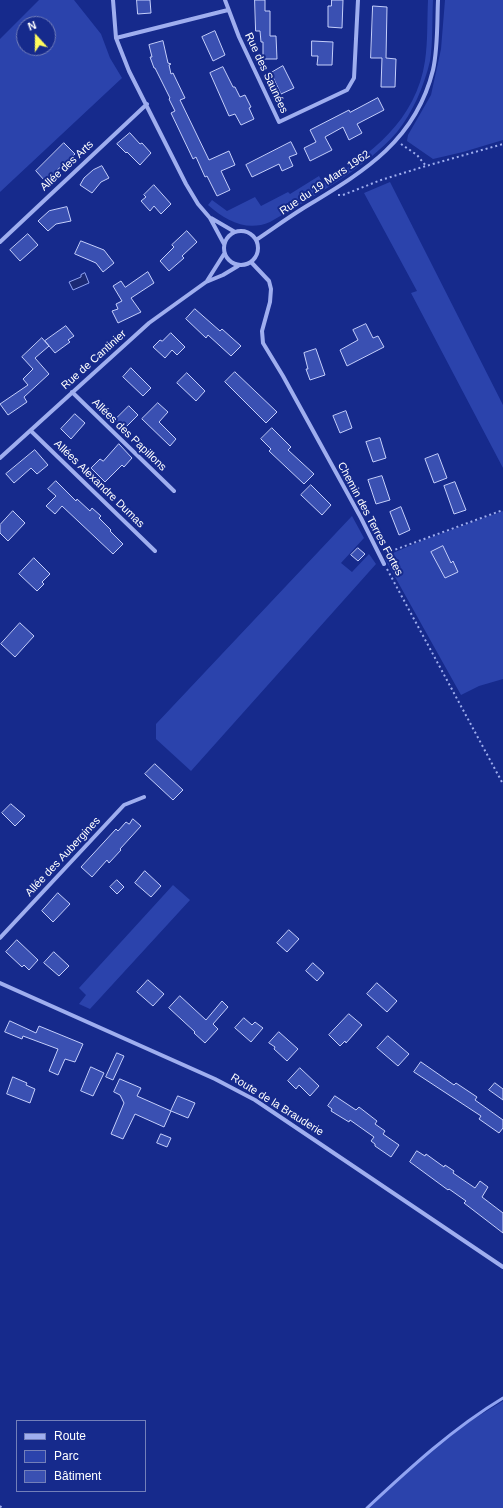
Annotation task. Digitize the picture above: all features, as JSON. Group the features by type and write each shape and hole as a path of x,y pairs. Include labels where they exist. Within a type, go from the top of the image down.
{"street":[{"path":"113,0 116,38 130,71 186,184 198,204 210,218 224,244"},
{"name":"Rue des Saunées","path":"225,0 238,37 279,122 348,90 354,78 358,0"},
{"name":"Rue du 19 Mars 1962","path":"256,240 381,156 396,141 416,114 429,85 433,68 438,0"},
{"path":"116,38 228,10"},
{"name":"Allée des Arts","path":"0,242 147,104"},
{"path":"210,218 235,232"},
{"path":"235,232 247,232 256,240 258,252 251,262 245,265 238,266 232,264 224,254 224,244 226,239 235,232"},
{"name":"Rue de Cantinier","path":"206,282 224,254"},
{"name":"Chemin des Terres Fortes","path":"251,262 269,281 271,289 270,302 262,331 263,343 362,518 384,564"},
{"name":"Rue de Cantinier","path":"0,458 149,323 206,282 223,275 238,266"},
{"name":"Allées des Papillons","path":"72,392 174,491"},
{"name":"Allées Alexandre Dumas","path":"31,431 155,551"},
{"name":"Allée des Aubergines","path":"0,938 124,805 144,797"},
{"name":"Route de la Brauderie","path":"0,983 215,1079 255,1100 503,1267"}],"path":[{"path":"396,141 417,155 426,166"},
{"path":"331,191 336,194 343,195 380,180 503,144"},
{"path":"380,556 503,510"},
{"name":"Chemin des Terres Fortes","path":"384,564 503,784"}],"green space":[{"path":"39,0 74,0 101,34 110,58 122,78 0,192 0,39 16,23 16,56 56,56 56,16 23,16"},
{"path":"428,0 433,0 432,47 428,70 408,116 397,132 384,145 370,158 337,182 270,222 253,226 237,223 222,216 208,205 212,200 227,211 255,197 261,206 288,192 290,194 319,176 323,184 358,161 374,148 389,134 401,118 412,101 420,82 426,53"},
{"path":"445,0 503,0 503,140 433,159 407,141 408,135 431,95 441,49"},
{"path":"390,182 503,405 503,468 411,293 417,291 364,193"},
{"path":"503,511 503,679 479,686 461,695 385,559 386,556 421,541"},
{"path":"352,516 364,538 341,563 352,572 369,554 376,564 191,771 156,739 156,724"},
{"path":"173,885 190,900 90,1009 79,1004 86,995 79,988"},
{"path":"503,1401 503,1508 368,1508 454,1431"}],"shaded area":[{"path":"85,273 89,283 73,290 69,282 81,277 81,275"}],"building":[{"path":"137,0 150,0 151,13 138,14"},
{"path":"255,0 265,0 265,11 270,11 270,36 276,36 277,59 263,59 263,42 261,42 260,31 256,31"},
{"path":"332,0 343,0 342,28 328,27 328,6 331,6"},
{"path":"373,6 387,7 386,58 396,59 395,87 381,87 382,58 371,58"},
{"path":"215,31 225,55 213,61 202,37"},
{"path":"163,41 168,63 171,64 169,65 171,74 173,73 185,98 180,100 209,160 229,151 235,165 221,171 230,190 217,196 207,176 205,177 196,157 193,159 171,113 175,111 169,99 170,98 154,68 150,57 152,57 149,45"},
{"path":"312,41 333,42 332,65 317,65 318,56 312,56"},
{"path":"283,66 294,88 281,94 271,73"},
{"path":"223,67 240,97 245,95 251,107 249,108 254,119 241,125 235,114 229,116 210,73"},
{"path":"378,98 384,110 357,124 362,133 349,140 343,127 325,137 332,150 310,161 304,148 316,142 310,130 349,110 350,112"},
{"path":"130,133 151,153 140,165 117,144"},
{"path":"291,142 297,154 289,157 293,166 282,171 279,164 252,177 246,165"},
{"path":"64,143 75,154 45,181 36,171"},
{"path":"102,166 109,178 101,182 92,193 80,185 84,178 93,170"},
{"path":"154,185 171,204 161,214 154,206 150,211 141,201 146,197 144,195"},
{"path":"67,207 71,221 56,224 48,231 38,221 49,211"},
{"path":"187,231 197,242 182,256 184,258 169,271 160,261 174,247 172,245"},
{"path":"28,234 38,245 20,261 10,250"},
{"path":"81,241 104,250 114,263 103,272 96,263 75,254"},
{"path":"148,272 154,283 131,298 141,312 118,323 112,311 118,309 116,304 122,301 113,286 121,281 125,287"},
{"path":"195,309 220,331 222,329 241,346 231,356 208,335 206,338 186,319"},
{"path":"366,324 373,338 378,336 384,347 347,366 340,350 358,340 353,330"},
{"path":"66,326 74,336 68,340 70,342 55,353 45,341"},
{"path":"171,333 185,347 177,355 172,350 165,358 153,347 160,340 162,341"},
{"path":"42,338 49,346 35,358 49,374 24,397 27,402 8,415 0,404 28,385 23,379 33,369 22,357"},
{"path":"316,349 325,375 310,380 306,369 308,369 304,353"},
{"path":"131,368 151,388 143,396 123,377"},
{"path":"235,372 277,412 266,423 225,382"},
{"path":"187,373 205,391 196,401 177,383"},
{"path":"158,403 168,412 159,422 176,439 170,446 142,419"},
{"path":"129,406 138,415 124,429 115,420"},
{"path":"346,411 352,428 340,433 333,416"},
{"path":"75,414 85,423 71,439 61,429"},
{"path":"272,428 291,447 288,450 314,474 304,484 269,451 271,449 261,439"},
{"path":"380,438 386,458 373,462 366,442"},
{"path":"119,444 132,458 124,467 122,465 105,482 91,468 100,459 103,461"},
{"path":"35,450 48,465 37,474 31,468 14,483 6,474"},
{"path":"438,454 447,478 434,483 425,459"},
{"path":"382,476 390,500 376,504 368,480"},
{"path":"56,481 76,501 77,499 90,511 92,508 101,516 99,518 123,544 113,554 62,506 55,514 46,506 56,496 48,489"},
{"path":"455,482 466,510 454,514 444,486"},
{"path":"311,485 331,505 322,515 301,495"},
{"path":"401,507 410,530 399,535 390,512"},
{"path":"13,511 25,523 8,541 0,533 0,525"},
{"path":"443,546 451,563 453,561 458,572 445,578 431,552"},
{"path":"358,548 365,554 358,561 351,555"},
{"path":"34,558 50,574 42,582 44,584 37,591 19,574"},
{"path":"20,623 34,636 15,657 1,644"},
{"path":"155,764 183,790 173,800 145,774"},
{"path":"11,804 25,816 15,826 2,813"},
{"path":"133,819 141,826 109,863 107,860 92,877 81,867 116,829 118,831 126,822 129,824"},
{"path":"145,871 161,886 151,897 135,883"},
{"path":"117,880 124,887 117,894 110,887"},
{"path":"58,893 70,904 53,922 42,911"},
{"path":"289,930 299,939 287,952 277,943"},
{"path":"17,940 38,960 29,970 24,965 22,967 6,952"},
{"path":"54,952 69,966 59,976 44,963"},
{"path":"313,963 324,973 317,981 306,971"},
{"path":"148,980 164,994 153,1006 137,992"},
{"path":"377,983 397,1001 387,1012 367,994"},
{"path":"180,996 206,1020 222,1001 228,1007 213,1024 218,1029 205,1043 169,1008"},
{"path":"349,1014 362,1025 346,1043 345,1041 340,1046 329,1035"},
{"path":"244,1018 252,1025 255,1022 263,1028 251,1042 235,1028"},
{"path":"10,1021 36,1033 39,1026 83,1044 75,1062 65,1059 58,1075 49,1071 58,1049 23,1036 22,1039 5,1032"},
{"path":"279,1032 298,1049 287,1061 274,1049 275,1047 269,1043"},
{"path":"388,1036 409,1054 398,1066 377,1048"},
{"path":"117,1053 124,1056 113,1080 106,1077"},
{"path":"421,1062 454,1085 456,1083 477,1097 475,1100 503,1120 503,1128 499,1133 479,1119 481,1116 414,1072"},
{"path":"91,1067 104,1073 93,1096 81,1091"},
{"path":"300,1068 319,1086 310,1096 299,1085 296,1089 288,1081"},
{"path":"13,1077 27,1083 26,1085 35,1089 30,1103 7,1094"},
{"path":"120,1079 141,1088 137,1096 171,1111 164,1127 135,1114 123,1139 111,1134 124,1103 120,1095 114,1092"},
{"path":"495,1083 503,1089 503,1100 489,1090"},
{"path":"178,1096 195,1103 188,1118 171,1111"},
{"path":"335,1096 356,1110 359,1107 377,1121 375,1124 385,1131 383,1134 399,1145 391,1157 375,1146 375,1144 371,1141 374,1137 350,1120 349,1122 331,1111 332,1109 328,1106"},
{"path":"161,1134 171,1138 167,1147 157,1143"},
{"path":"417,1151 425,1156 426,1154 444,1167 445,1165 454,1171 453,1173 475,1188 480,1181 488,1187 482,1197 503,1213 503,1233 464,1203 466,1201 449,1189 448,1190 410,1162"}],"waterway":[{"path":"367,1508 449,1435 503,1398"}]}
